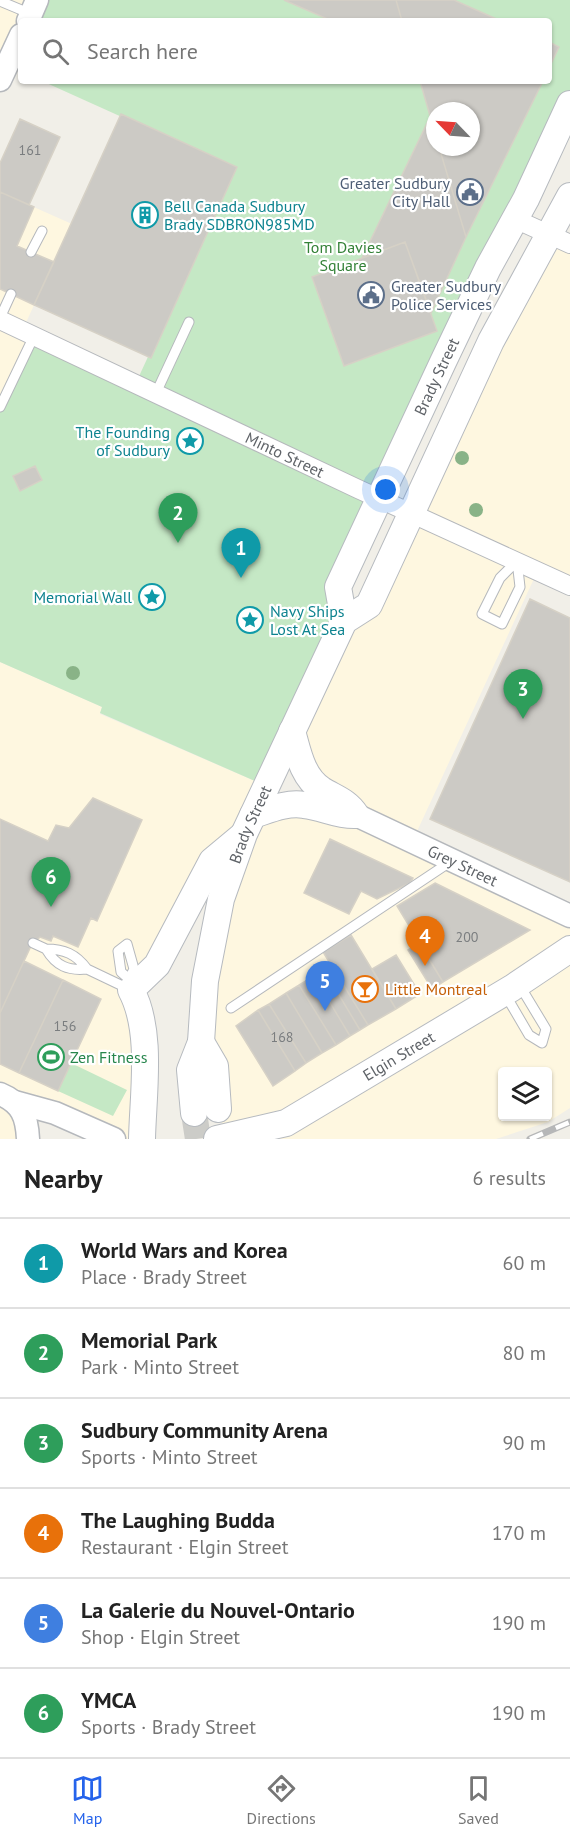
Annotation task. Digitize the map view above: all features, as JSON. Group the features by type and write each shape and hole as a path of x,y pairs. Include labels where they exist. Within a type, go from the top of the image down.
{"main road":[{"name":"Brady Street","path":"206,1111 190,1070 201,1042 203,1000 211,941 221,899 248,825 344,621 338,587 488,268 515,219 570,104"},
{"path":"344,621 369,605 491,341 560,239 570,196"},
{"path":"142,1139 144,1025 140,1006 130,984 157,965 212,861 248,825 287,805 303,804 340,816 356,814 349,804 320,789 308,777 292,731"},
{"name":"Elgin Street","path":"218,1139 286,1123 511,988 570,949"}],"street":[{"path":"0,80 18,41"},
{"path":"515,219 560,239"},
{"name":"Minto Street","path":"0,319 570,586"},
{"name":"Grey Street","path":"356,814 570,916"},
{"path":"8,1098 20,1106 27,1123 28,1139"},
{"path":"8,1098 44,1109 114,1139"}],"lane":[{"path":"0,1 32,12"},
{"path":"31,252 42,231"},
{"path":"0,319 11,294"},
{"path":"156,393 189,322"},
{"path":"0,407 34,336"},
{"path":"517,561 520,587 502,624 482,614 500,578 517,561"},
{"path":"231,1008 452,860"},
{"path":"33,944 46,949 60,949 79,958 87,969"},
{"path":"46,949 54,962 72,971 87,969 130,984"},
{"path":"511,988 546,1029 542,1043 529,1035 511,988"}],"shaded area":[{"path":"0,0 37,0 28,18 18,18 18,40 0,77"},
{"path":"0,192 72,224 22,331 32,336 0,404"},
{"path":"551,234 570,243 570,584 538,570 413,840 570,915 570,1108 552,1119 552,1067 498,1067 498,1121 550,1121 496,1139 266,1139 225,1136 203,1041 246,832 130,989 140,1139 117,1139 0,1093 0,662 102,707 100,714 264,785 251,816 321,788 291,729 342,620 370,606"},
{"path":"0,1096 26,1139 0,1139"}],"green space":[{"name":"Tom Davies Square","path":"37,0 570,0 570,102 336,587 342,620 264,785 100,713 102,707 0,662 0,404 32,336 135,385 235,168 49,84 552,84 552,18 28,18"},
{"path":"71,1063 127,1090 113,1116 58,1091"}],"building":[{"path":"284,0 396,0 401,18 325,18"},
{"path":"396,0 454,0 494,18 401,18"},
{"path":"552,44 559,47 552,62"},
{"name":"Greater Sudbury City Hall","path":"421,84 542,84 466,237 442,156 480,156 480,102 426,102"},
{"name":"Bell Canada Sudbury Brady SDBRON985MD","path":"121,114 237,167 151,358 34,305"},
{"path":"20,119 60,137 29,205 0,192 0,163"},
{"path":"426,125 426,156 442,156 466,237 431,313 405,242 362,258"},
{"path":"0,192 34,207 17,246 54,262 34,305 0,289"},
{"name":"Greater Sudbury Police Services","path":"405,242 437,331 344,366 312,277"},
{"path":"35,466 42,480 20,491 13,476"},
{"path":"530,599 570,618 570,882 430,819"},
{"path":"93,798 142,820 97,921 91,918 78,947 53,936 51,941 40,937 31,946 0,1013 0,819 48,841 56,825 69,828"},
{"path":"330,839 413,878 410,883 377,899 361,891 349,914 304,893"},
{"path":"435,883 530,930 443,982 397,906"},
{"name":"Little Montreal","path":"351,935 396,1009 368,1025 323,952"},
{"path":"419,943 443,982 432,989 408,950"},
{"path":"396,955 420,994 396,1009 372,969"},
{"path":"24,961 63,980 19,1073 0,1064 0,1013"},
{"path":"332,966 368,1025 360,1030 324,970"},
{"path":"324,970 360,1030 350,1036 314,976"},
{"path":"314,976 350,1036 336,1045 299,985"},
{"path":"63,980 101,999 58,1091 19,1073"},
{"path":"299,985 336,1045 322,1053 286,993"},
{"path":"286,993 322,1053 306,1063 269,1004"},
{"path":"269,1004 306,1063 295,1071 258,1010"},
{"path":"258,1010 295,1071 273,1086 236,1026"}],"tunnel":[{"path":"194,1113 198,1139"}],"railway":[{"path":"530,1139 570,1122"}],"place":[{"name":"Greater Sudbury City Hall","path":"470,192"},
{"name":"Bell Canada Sudbury Brady SDBRON985MD","path":"145,215"},
{"name":"Greater Sudbury Police Services","path":"371,295"},
{"name":"The Founding of Sudbury","path":"190,441"},
{"name":"Memorial Park","path":"178,543"},
{"name":"World Wars and Korea","path":"241,578"},
{"name":"Memorial Wall","path":"152,597"},
{"name":"Navy Ships Lost At Sea","path":"250,620"},
{"name":"Sudbury Community Arena","path":"523,719"},
{"name":"YMCA","path":"51,907"},
{"name":"The Laughing Budda","path":"425,966"},
{"name":"Little Montreal","path":"365,989"},
{"name":"La Galerie du Nouvel-Ontario","path":"325,1011"},
{"name":"Zen Fitness","path":"51,1057"}]}
